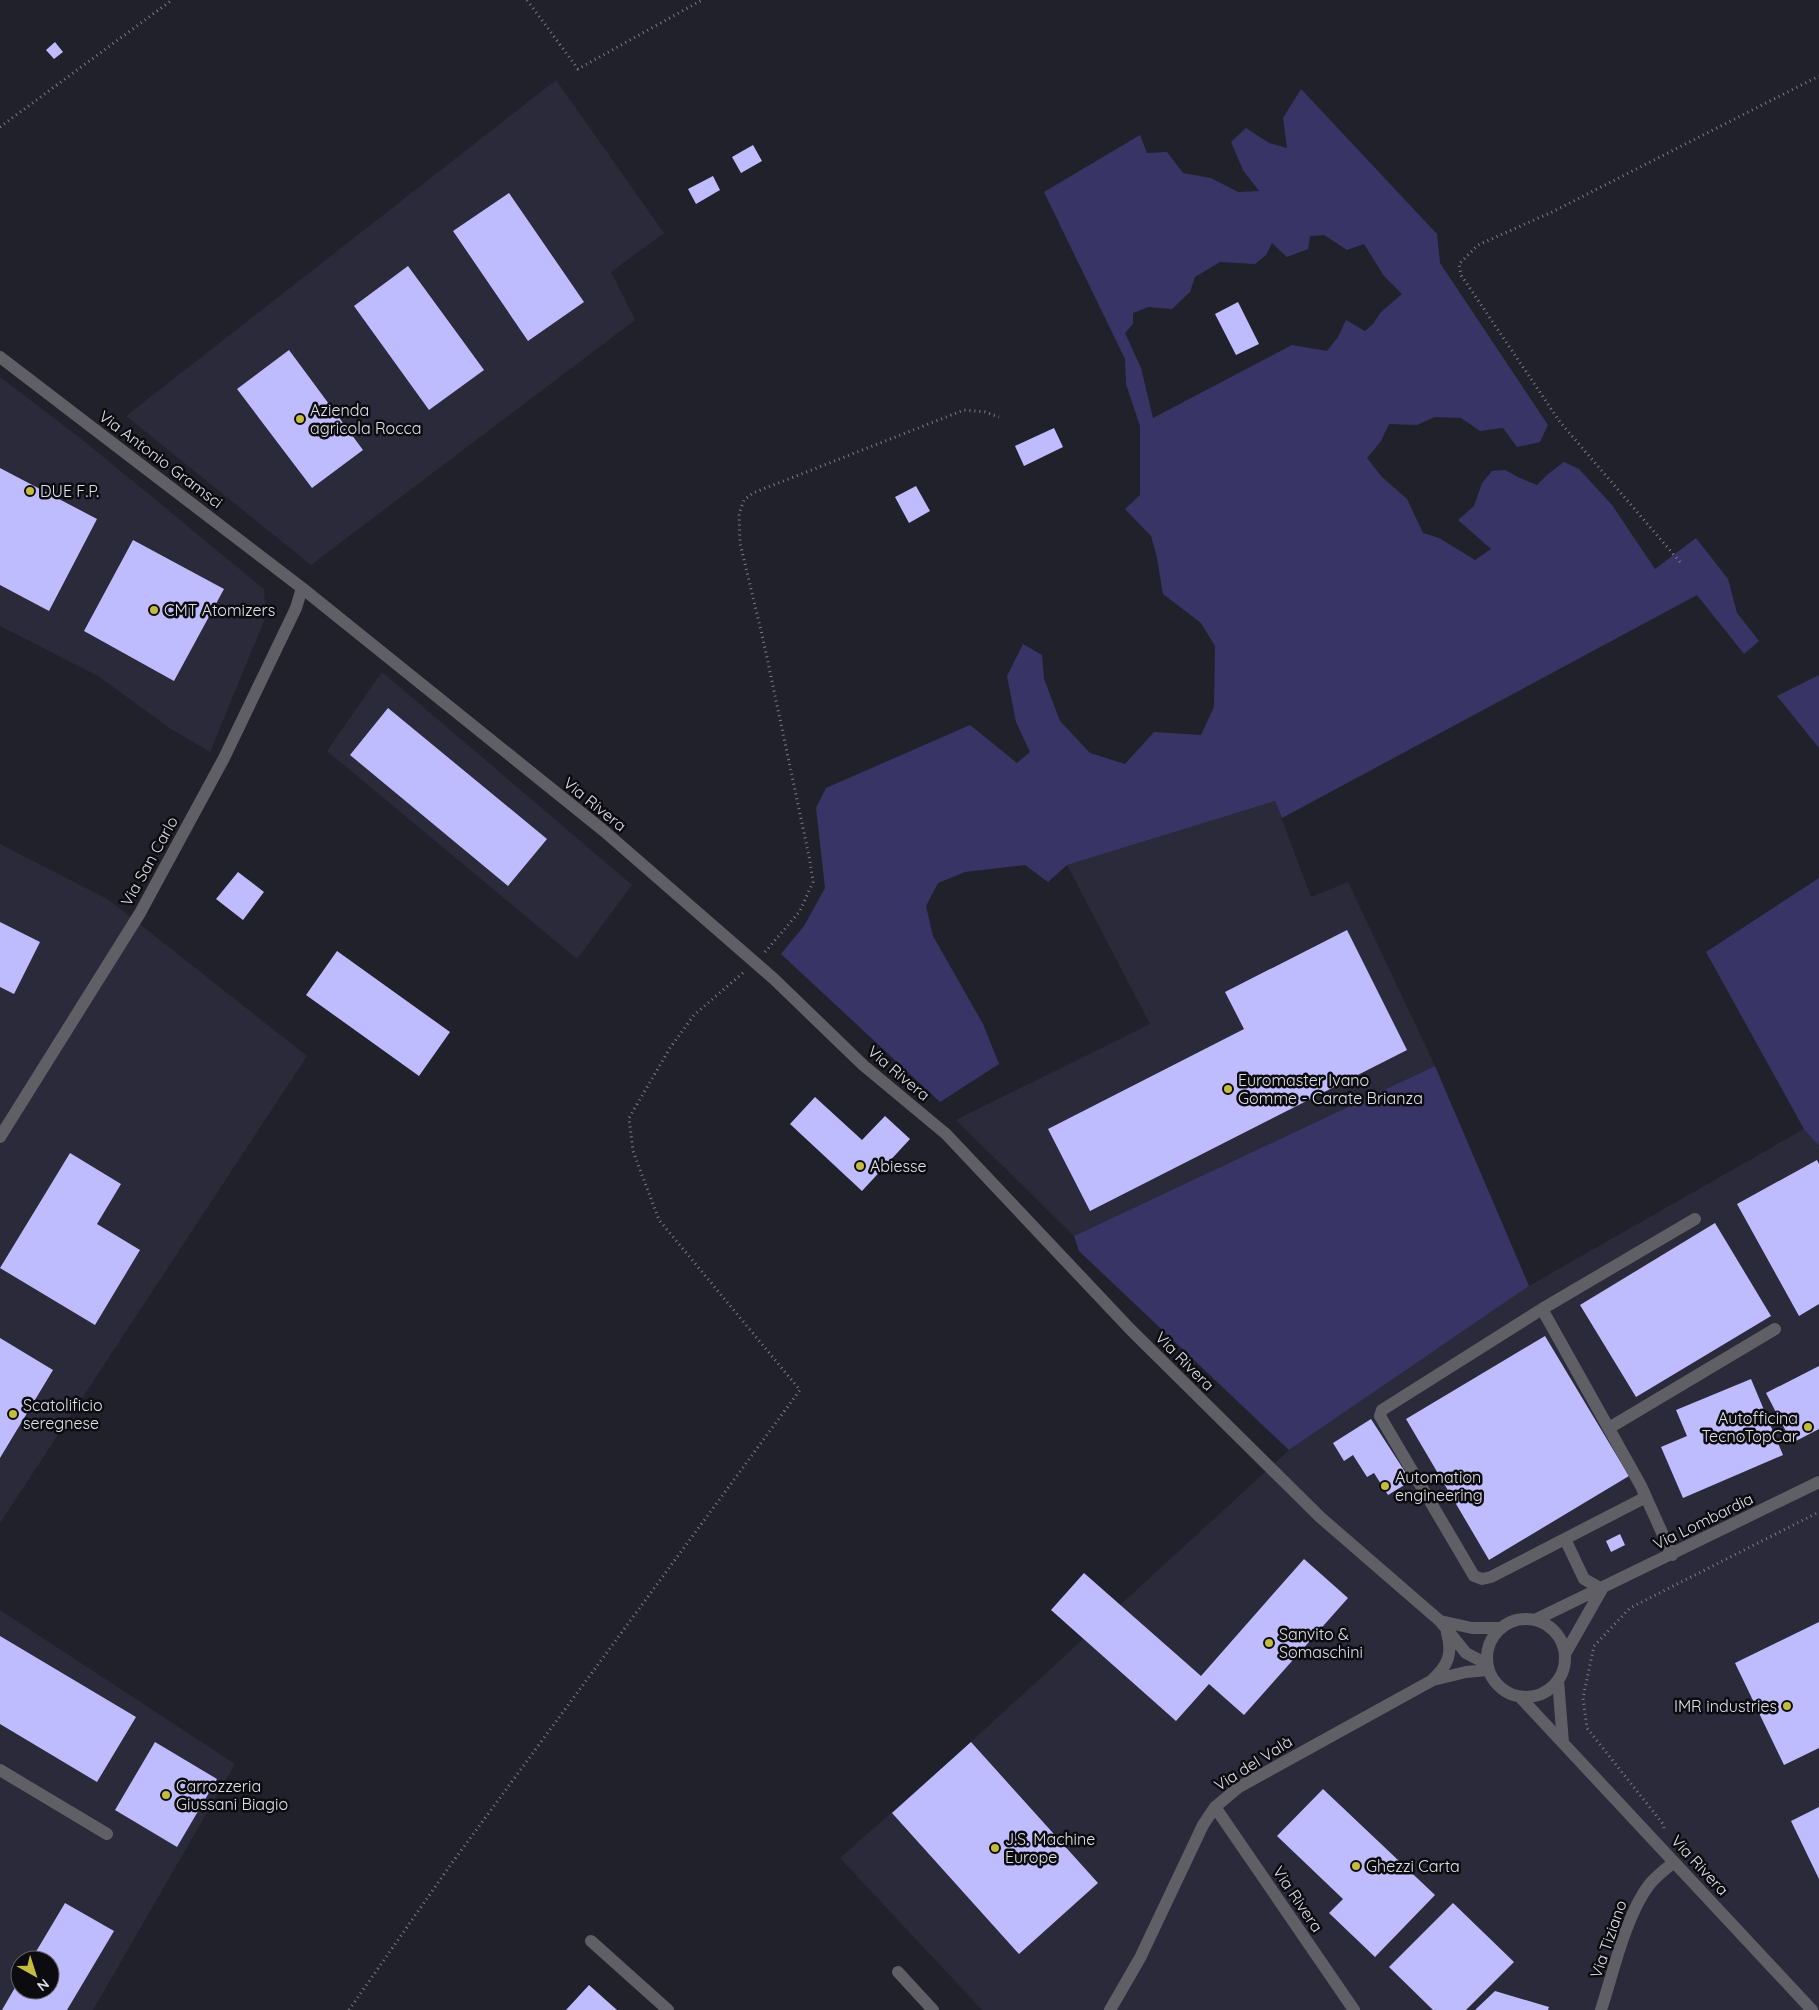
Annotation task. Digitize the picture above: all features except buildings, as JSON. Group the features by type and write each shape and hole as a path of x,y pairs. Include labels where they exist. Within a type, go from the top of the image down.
{"street":[{"name":"Via Antonio Gramsci","path":"0,357 302,588"},
{"name":"Via Rivera","path":"302,588 604,831 755,963 863,1065 946,1134 1130,1329 1320,1517 1443,1625 1466,1654 1488,1667"},
{"name":"Via San Carlo","path":"0,1137 140,913 224,758 296,608 302,588"},
{"path":"1646,1497 1482,1580 1474,1576 1380,1416 1382,1410 1542,1309 1695,1219"},
{"path":"1542,1309 1646,1497 1672,1554"},
{"path":"1608,1428 1775,1329"},
{"name":"Via Lombardia","path":"1535,1620 1819,1482"},
{"path":"1565,1539 1584,1579 1602,1589 1565,1654 1562,1672 1558,1680 1542,1694 1520,1697 1500,1688 1493,1680 1488,1667 1490,1645 1500,1628 1518,1620 1535,1620 1546,1624 1555,1632 1565,1654"},
{"name":"Via Rivera","path":"1443,1625 1500,1628"},
{"name":"Via del Valà","path":"1110,2010 1140,1958 1203,1825 1215,1807 1226,1796 1259,1775 1431,1681 1442,1672 1448,1660 1450,1643 1443,1625"},
{"name":"Via del Valà","path":"1431,1681 1488,1667"},
{"path":"1558,1680 1563,1743"},
{"name":"Via Rivera","path":"1520,1697 1812,2010"},
{"path":"0,1770 107,1834"},
{"name":"Via Rivera","path":"1215,1807 1354,2010"},
{"name":"Via Tiziano","path":"1601,2010 1629,1920 1639,1899 1650,1884 1674,1862"},
{"path":"591,1941 668,2010"},
{"path":"898,1972 933,2010"}],"path":[{"path":"0,127 172,0"},
{"path":"528,0 578,69 702,0"},
{"path":"1680,562 1560,422 1461,275 1459,264 1478,245 1552,212 1819,76"},
{"path":"349,2010 449,1867 800,1390 659,1220 633,1150 629,1118 670,1048 694,1015 755,963 800,911 813,882 763,639 740,543 739,514 744,500 753,493 964,410 985,412 999,417"},
{"path":"1666,1834 1663,1824 1587,1728 1583,1698 1594,1646 1630,1608 1819,1512"}],"shaded area":[{"path":"556,80 664,233 611,272 635,320 311,565 126,416"},
{"path":"1301,89 1437,234 1440,263 1548,425 1540,442 1517,447 1503,428 1480,431 1461,418 1435,417 1417,425 1389,424 1381,441 1367,458 1382,477 1407,499 1423,533 1439,538 1475,560 1491,549 1458,520 1474,506 1482,483 1492,471 1505,470 1537,485 1564,462 1579,469 1612,505 1655,569 1696,538 1728,579 1737,613 1759,641 1744,654 1697,595 1282,818 1275,801 1067,865 1048,882 1025,865 965,872 938,883 926,906 933,936 983,1024 999,1064 940,1102 781,954 804,926 825,888 816,808 826,788 970,725 1017,763 1030,752 1016,722 1007,676 1023,644 1042,655 1044,679 1060,721 1090,753 1125,764 1154,732 1201,735 1214,707 1215,646 1201,623 1163,594 1151,536 1125,509 1140,495 1140,426 1126,384 1125,359 1044,192 1140,135 1147,153 1167,152 1183,173 1211,178 1238,192 1259,191 1243,170 1231,142 1246,128 1269,143 1287,148 1283,118","holes":["1324,235 1347,250 1364,244 1384,276 1402,294 1381,312 1373,324 1365,331 1346,320 1338,337 1327,351 1292,345 1153,418 1141,368 1125,333 1133,324 1133,313 1148,307 1172,309 1190,292 1195,277 1220,262 1255,264 1266,255 1272,243 1287,257 1308,249 1310,236"]},
{"path":"0,377 84,441 264,589 266,616 210,752 171,729 98,676 0,626"},
{"path":"382,672 632,885 577,959 327,751"},
{"path":"1819,675 1819,748 1777,696"},
{"path":"1275,801 1311,897 1348,882 1435,1066 1074,1236 956,1120 1150,1024 1067,865"},
{"path":"0,844 109,900 307,1056 0,1523"},
{"path":"1819,878 1819,1146 1804,1129 1706,952"},
{"path":"1435,1066 1529,1286 1289,1450 1079,1251 1074,1236"},
{"path":"1804,1129 1819,1146 1819,2010 982,2010 840,1858 971,1742 1289,1450 1529,1286"},
{"path":"0,1610 235,1764 93,2010 0,2010"}],"place":[{"name":"Azienda agricola Rocca","path":"300,419"},
{"name":"DUE F.P.","path":"30,491"},
{"name":"CMT Atomizers","path":"154,610"},
{"name":"Euromaster Ivano Gomme - Carate Brianza","path":"1228,1089"},
{"name":"Abiesse","path":"860,1166"},
{"name":"Scatolificio seregnese","path":"13,1414"},
{"name":"Autofficina TecnoTopCar","path":"1808,1427"},
{"name":"Automation engineering","path":"1385,1486"},
{"name":"Sanvito & Somaschini","path":"1269,1643"},
{"name":"IMR industries","path":"1787,1706"},
{"name":"Carrozzeria Giussani Biagio","path":"166,1795"},
{"name":"J.S. Machine Europe","path":"995,1848"},
{"name":"Ghezzi Carta","path":"1356,1866"}]}
